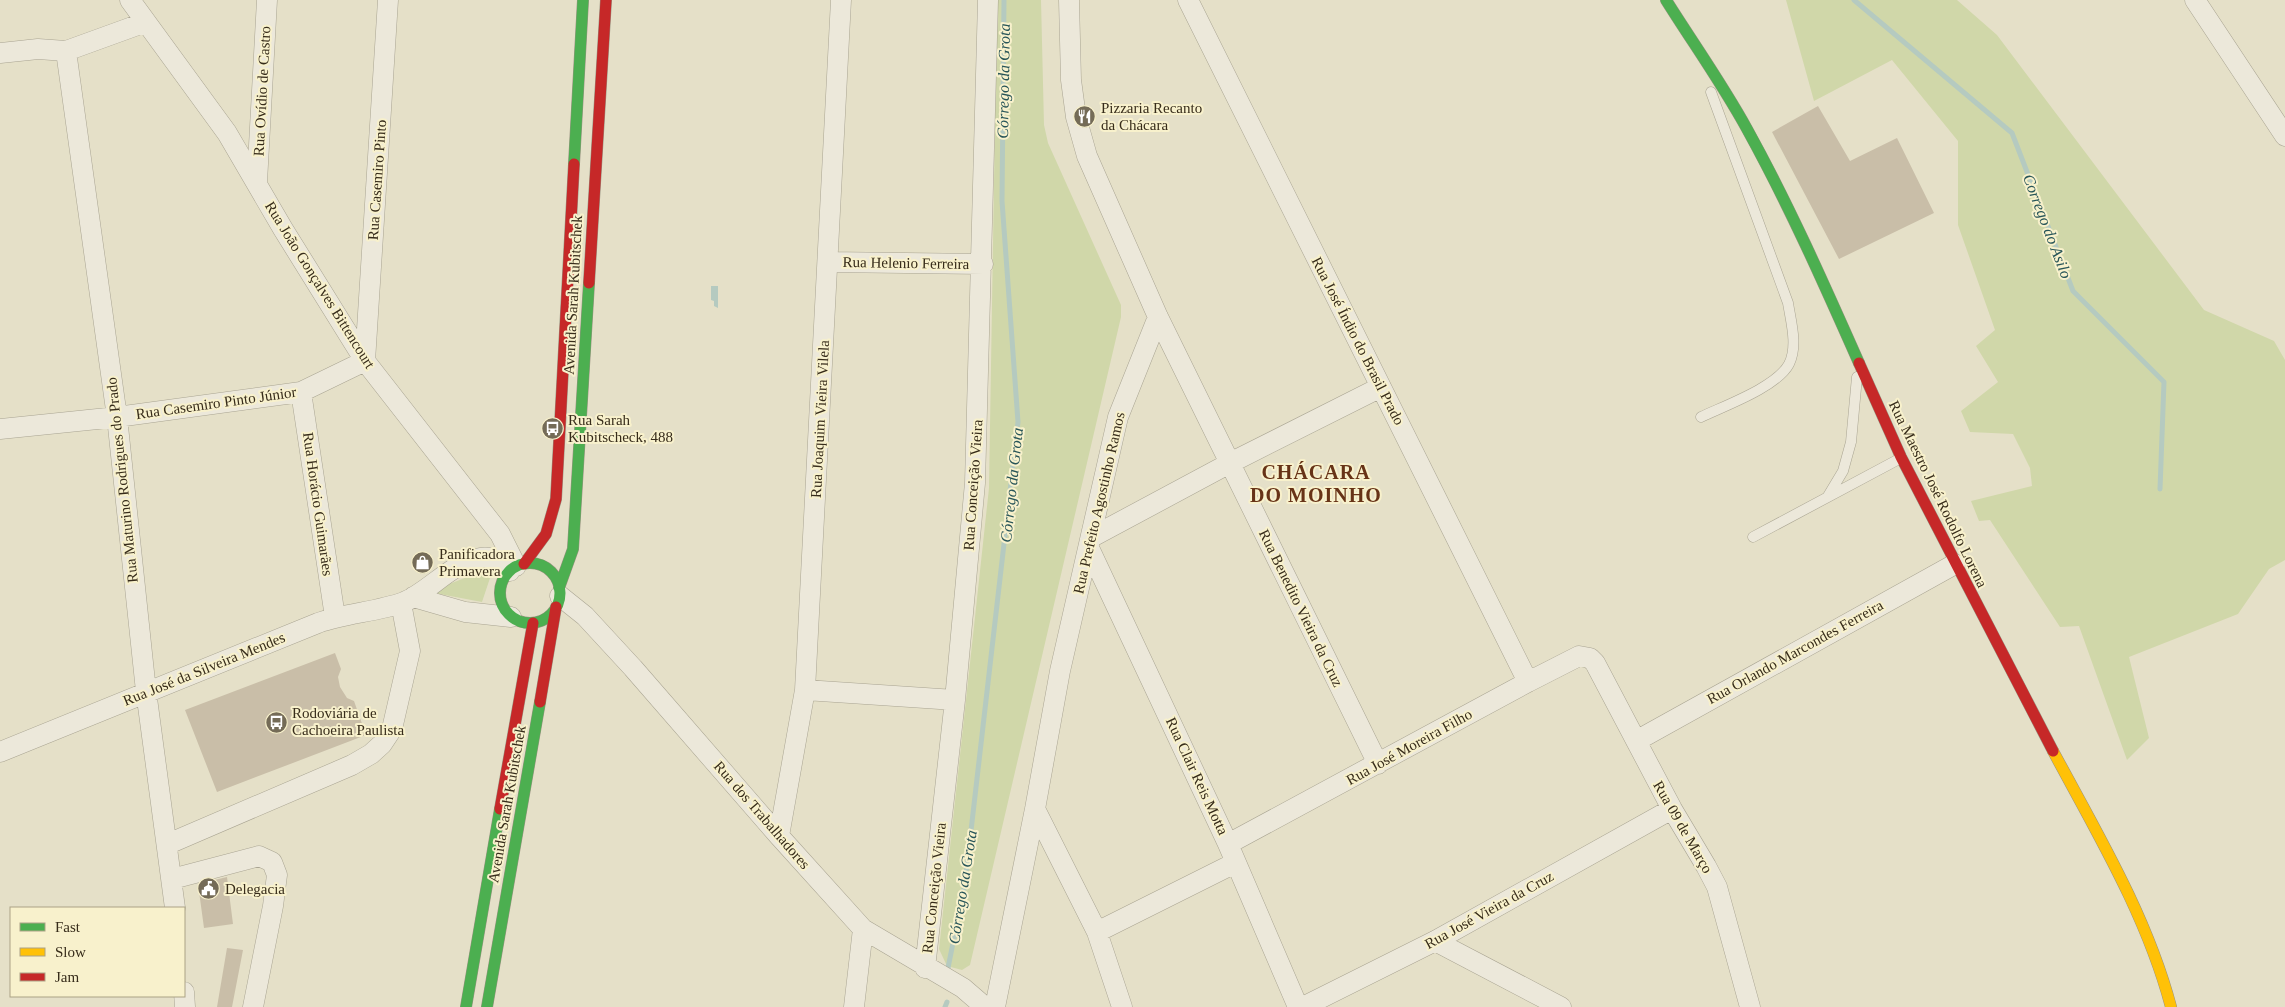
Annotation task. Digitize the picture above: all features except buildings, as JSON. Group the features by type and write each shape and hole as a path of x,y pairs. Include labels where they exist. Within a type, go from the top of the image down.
{"main road":[{"name":"Avenida Sarah Kubitschek","path":"517,567 540,547 546,537 556,499 583,0"},
{"name":"Avenida Sarah Kubitschek","path":"487,1007 558,597 573,549 606,0"},
{"name":"Rua Maestro José Rodolfo Lorena","path":"1666,0 1746,127 1778,186 1806,243 1902,457 1955,564 2119,876 2161,970 2171,1007"},
{"path":"536,564 547,569 555,578 558,597 547,618 533,623 522,622 511,617 503,607 500,594 502,581 517,567 536,564"},
{"name":"Avenida Sarah Kubitschek","path":"466,1007 533,623"},
{"path":"515,734 534,740"},
{"path":"479,926 500,931"}],"street":[{"name":"Rua João Gonçalves Bittencourt","path":"130,0 227,133 366,361 500,534 517,567"},
{"name":"Rua Ovídio de Castro","path":"257,182 267,0"},
{"name":"Rua Casemiro Pinto","path":"366,361 388,0"},
{"name":"Rua Joaquim Vieira Vilela","path":"779,836 805,690 841,0"},
{"name":"Rua Conceição Vieira","path":"925,968 955,700 975,483 983,264 988,0"},
{"path":"1069,0 1071,80 1076,118 1086,156 1158,317"},
{"name":"Rua José Índio do Brasil Prado","path":"1188,0 1528,682"},
{"path":"2195,0 2285,136"},
{"path":"0,53 38,49 66,51 146,22"},
{"name":"Rua Maturino Rodrigues do Prado","path":"66,51 117,417 146,691 168,844 175,907"},
{"name":"Rua Helenio Ferreira","path":"828,262 983,264"},
{"name":"Rua Benedito Vieira da Cruz","path":"1158,317 1378,764"},
{"name":"Rua Prefeito Agostinho Ramos","path":"995,1007 1035,809 1060,671 1091,543 1118,417 1158,317"},
{"name":"Rua Casemiro Pinto Júnior","path":"0,429 117,417 301,392 366,361"},
{"path":"1091,543 1230,463 1381,387"},
{"name":"Rua Horácio Guimarães","path":"301,392 335,616"},
{"name":"Rua Clair Reis Motta","path":"1091,543 1228,844 1298,1007"},
{"path":"407,600 458,567 477,558 489,558 517,567"},
{"name":"Rua Orlando Marcondes Ferreira","path":"1636,741 1955,564"},
{"name":"Rua dos Trabalhadores","path":"558,597 585,616 633,668 779,836 863,929 925,968 963,988 985,1007"},
{"path":"407,600 465,612 511,617"},
{"path":"168,844 352,765 371,754 382,744 392,729 410,651 407,600"},
{"name":"Rua José da Silveira Mendes","path":"0,752 146,691 335,616 407,600"},
{"name":"Rua José Moreira Filho","path":"1228,844 1528,682 1579,656 1590,658"},
{"name":"Rua 09 de Março","path":"1590,658 1598,669 1672,809 1716,887 1750,1007"},
{"path":"805,690 955,700"},
{"path":"1035,809 1097,932 1122,1007"},
{"name":"Rua José Vieira da Cruz","path":"1303,1007 1435,941 1672,809"},
{"path":"172,879 259,856 267,858 275,867 277,875 273,906 253,1007"},
{"path":"1097,932 1235,863"},
{"path":"854,1007 863,929"},
{"path":"1435,941 1561,1007"}],"lane":[{"path":"1696,49 1788,303 1793,349 1789,364 1778,377 1701,417"},
{"path":"1828,496 1843,471 1851,442 1858,361"},
{"path":"1752,537 1902,457"}],"green space":[{"path":"997,0 1041,0 1044,125 1048,143 1121,305 1121,317 970,965 962,970 947,966 939,949 989,488"},
{"path":"1786,0 1957,0 1997,35 2204,310 2274,341 2285,360 2285,560 2269,569 2238,614 2129,657 2149,738 2127,760 2079,626 2060,627 1990,520 1979,521 1971,501 2032,486 2030,468 2013,434 1970,432 1961,411 1998,382 1976,346 1995,330 1958,225 1958,141 1892,60 1814,101"},
{"path":"480,572 492,572 482,602 429,592"}],"shaded area":[{"path":"711,286 718,286 718,308 714,306 714,301 711,300"}],"waterway":[{"name":"Córrego da Grota","path":"948,968 965,883 1018,422 1002,201 1004,0"},
{"name":"Corrego do Asilo","path":"1854,0 2012,133 2073,291 2164,382 2160,489"},
{"name":"Córrego da Grota","path":"945,1007 947,1002"}],"traffic: fast":[{"path":"574,164 583,0"},
{"path":"1666,0 1747,129 1806,245 1859,363"},
{"path":"559,588 573,549 589,283"},
{"path":"530,563 546,568 551,572 555,577 560,593 555,609 551,614 546,618 530,623 514,618 509,614 505,609 500,593 505,577 509,572 514,568 530,563"},
{"path":"487,1007 540,702"},
{"path":"466,1007 500,809"}],"traffic: slow":[{"path":"2053,751 2135,908 2149,940 2171,1007"}],"traffic: jam":[{"path":"589,283 606,0"},
{"path":"524,564 546,534 556,499 574,164"},
{"path":"1859,363 1901,457 2053,751"},
{"path":"540,702 556,607"},
{"path":"500,809 533,623"}],"place":[{"name":"Pizzaria Recanto da Chácara","path":"1085,117"},
{"name":"Rua Sarah Kubitscheck, 488","path":"552,429"},
{"name":"Panificadora Primavera","path":"423,563"},
{"name":"Rodoviária de Cachoeira Paulista","path":"276,722"},
{"name":"Delegacia","path":"209,889"}],"district":[{"name":"CHÁCARA DO MOINHO","path":"1316,484"}]}
